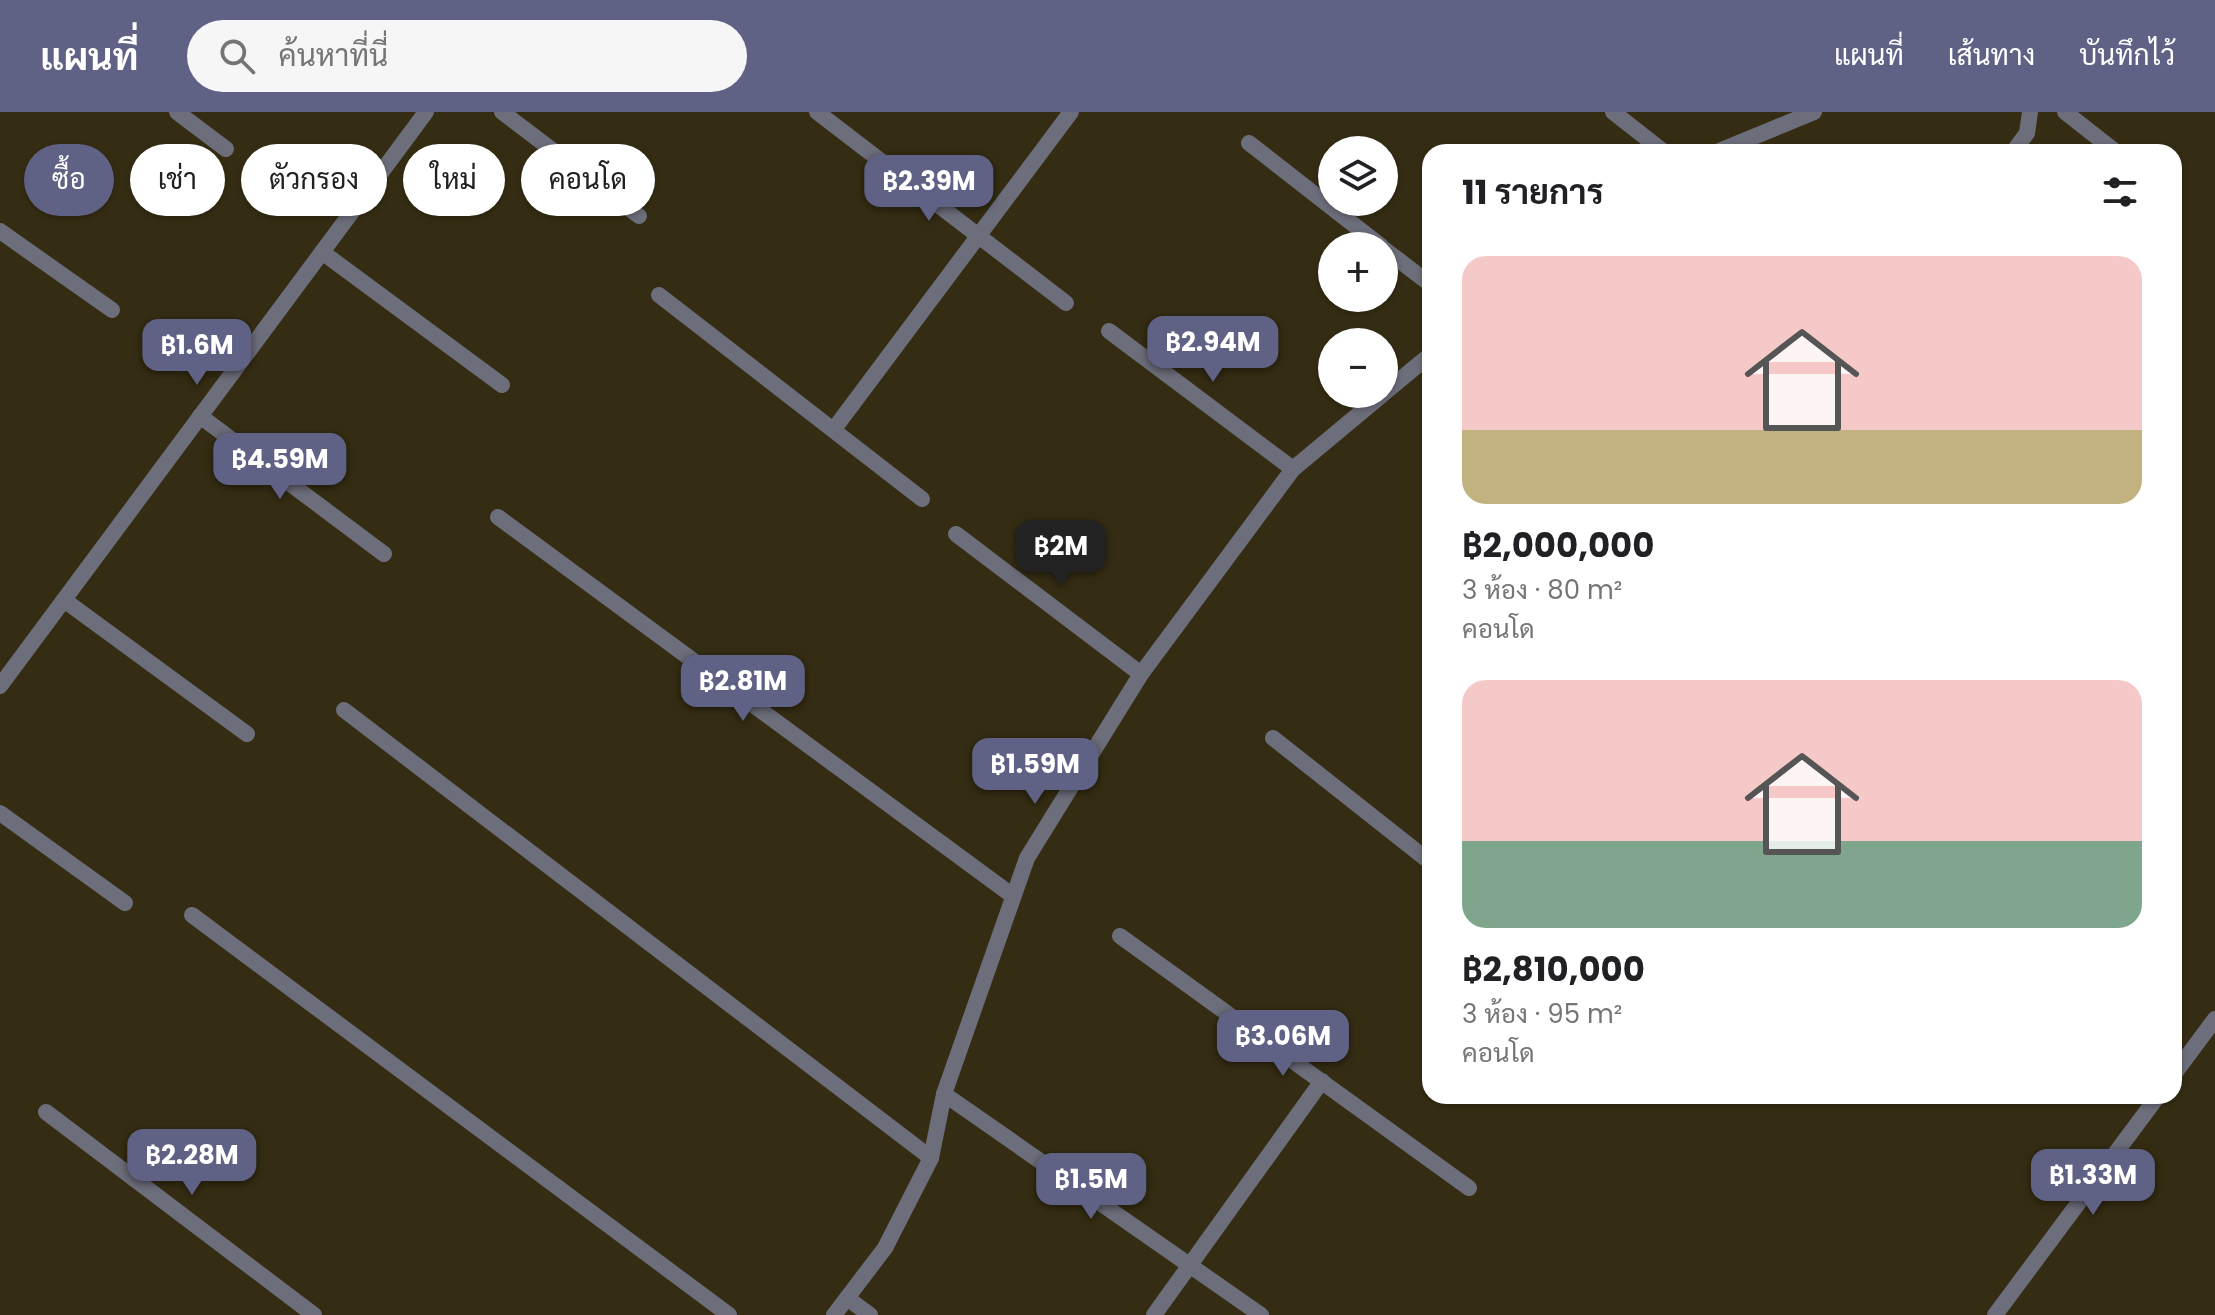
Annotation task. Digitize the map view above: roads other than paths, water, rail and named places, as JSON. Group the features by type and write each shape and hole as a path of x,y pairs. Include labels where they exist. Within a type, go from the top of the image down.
{"street":[{"path":"177,112 226,149"},
{"path":"0,686 426,112"},
{"path":"502,112 544,144"},
{"path":"817,112 1066,303"},
{"path":"834,429 1071,112"},
{"path":"1613,112 1654,144"},
{"path":"1736,144 1814,112"},
{"path":"2019,144 2027,133 2030,112"},
{"path":"2065,112 2106,144"},
{"path":"1249,143 1363,232"},
{"path":"0,231 112,310"},
{"path":"322,252 502,385"},
{"path":"1398,259 1422,278"},
{"path":"659,295 922,499"},
{"path":"1109,331 1293,469"},
{"path":"1398,382 1422,362"},
{"path":"834,1315 885,1248 931,1158 944,1094 1027,858 1141,674 1293,469 1367,408"},
{"path":"200,416 384,554"},
{"path":"498,517 1013,896"},
{"path":"956,534 1141,674"},
{"path":"64,600 247,734"},
{"path":"344,710 931,1158"},
{"path":"1273,738 1422,856"},
{"path":"0,813 125,903"},
{"path":"192,915 729,1315"},
{"path":"1120,936 1469,1188"},
{"path":"2182,1063 2215,1019"},
{"path":"1154,1315 1322,1081"},
{"path":"944,1094 1261,1315"},
{"path":"1995,1315 2152,1104"},
{"path":"46,1112 314,1315"},
{"path":"847,1298 870,1315"}]}
